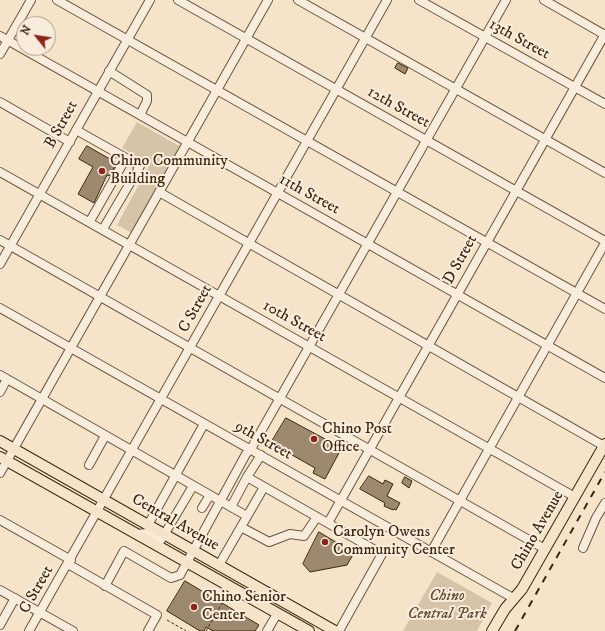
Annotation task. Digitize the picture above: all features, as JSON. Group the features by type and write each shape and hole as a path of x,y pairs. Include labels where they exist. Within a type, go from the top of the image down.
{"main road":[{"name":"Central Avenue","path":"0,441 331,629"},
{"name":"Chino Avenue","path":"492,631 505,609 522,589 603,450"},
{"name":"Central Avenue","path":"3,459 308,631"},
{"path":"277,614 286,611 312,626 331,629"}],"street":[{"path":"0,54 31,0"},
{"path":"57,0 486,244 605,309"},
{"name":"B Street","path":"0,264 150,0"},
{"name":"12th Street","path":"178,0 605,242"},
{"path":"0,473 3,459 14,449 268,0"},
{"path":"298,0 605,173"},
{"name":"C Street","path":"30,631 387,0"},
{"name":"13th Street","path":"419,0 605,104"},
{"path":"105,586 124,551 171,578 180,575 246,454 251,449 340,294 396,192 506,0"},
{"path":"544,0 605,34"},
{"name":"D Street","path":"328,523 605,34"},
{"name":"11th Street","path":"0,36 605,378"},
{"path":"109,72 147,95 147,101 140,115"},
{"path":"0,102 70,142"},
{"path":"76,130 140,166 103,229"},
{"path":"90,221 126,158"},
{"name":"10th Street","path":"0,172 90,221 129,245 575,497"},
{"path":"159,192 340,294 428,347 518,397 603,450"},
{"path":"0,240 545,549"},
{"path":"432,552 459,501 605,242"},
{"name":"9th Street","path":"0,308 513,598"},
{"path":"0,392 3,377 247,516"},
{"path":"148,525 204,424"},
{"path":"89,465 106,436"},
{"path":"231,507 261,455"},
{"path":"247,477 382,554 339,631"},
{"path":"137,534 147,533 160,540 165,535 193,486"},
{"path":"219,565 264,487"},
{"path":"202,508 210,495"},
{"path":"583,548 596,518 605,503"},
{"path":"241,527 269,542 290,534 304,536 318,517"},
{"path":"0,520 105,586 157,615 148,631"},
{"path":"0,590 73,631"},
{"path":"0,625 15,598"},
{"path":"268,631 277,614"}],"path":[{"path":"206,631 227,594"},
{"path":"167,620 186,631"}],"green space":[{"path":"137,122 181,147 132,233 117,225 150,164 122,148"},
{"name":"Chino Central Park","path":"437,572 492,603 477,631 403,631"}],"building":[{"path":"398,63 408,68 405,74 395,68"},
{"name":"Chino Community Building","path":"87,146 117,163 109,176 107,175 94,203 78,194 93,167 79,159"},
{"path":"286,418 340,447 340,451 325,479 313,473 315,468 271,443"},
{"path":"369,476 383,484 385,480 393,484 387,496 400,503 396,510 384,506 385,503 360,489"},
{"path":"405,477 412,481 409,488 402,483"},
{"name":"Carolyn Owens Community Center","path":"319,532 354,553 347,565 310,572 303,564"},
{"name":"Chino Senior Center","path":"185,581 259,625 255,631 213,631 206,627 204,631 200,631 167,611"}],"railway":[{"path":"515,631 605,472"}],"place":[{"name":"Chino Community Building","path":"102,171"},
{"name":"Chino Post Office","path":"314,439"},
{"name":"Carolyn Owens Community Center","path":"325,542"},
{"name":"Chino Senior Center","path":"194,607"}]}
